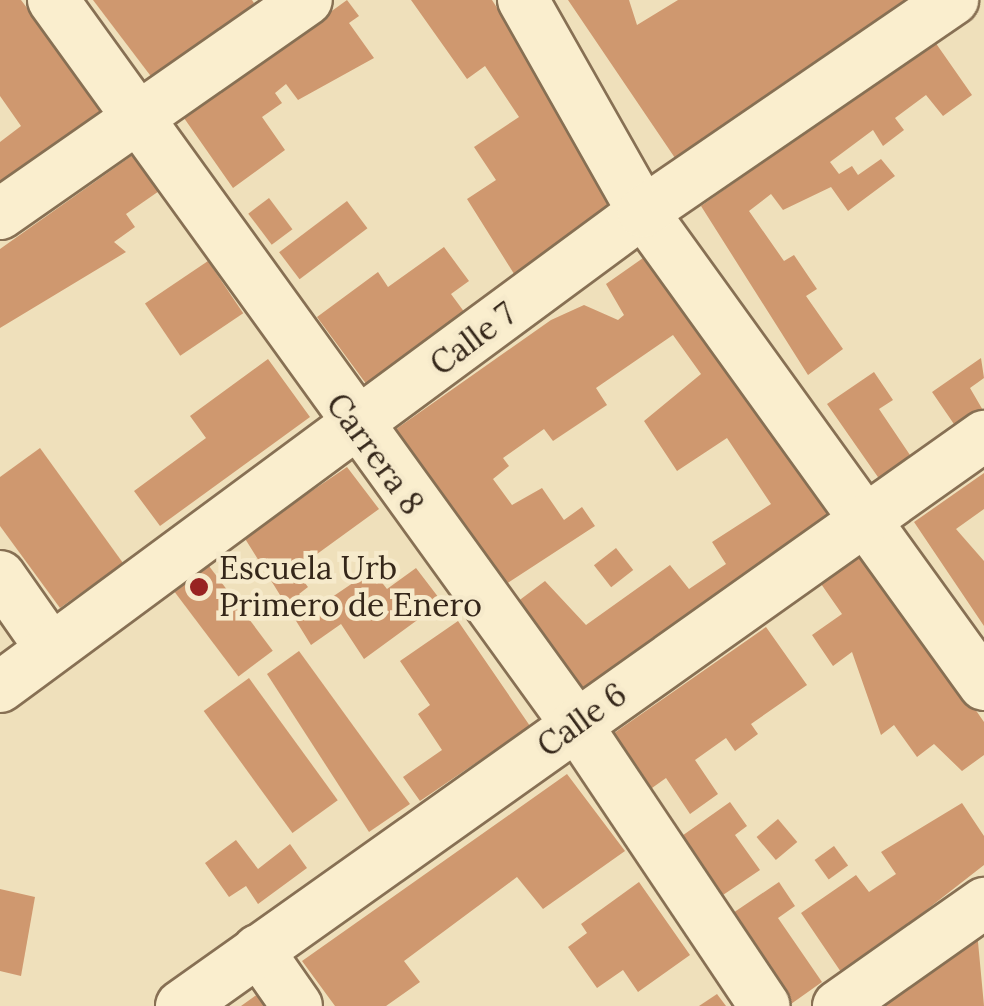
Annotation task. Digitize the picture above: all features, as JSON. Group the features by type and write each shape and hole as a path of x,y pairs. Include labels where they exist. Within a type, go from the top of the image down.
{"street":[{"name":"Carrera 8","path":"53,0 354,428 576,724 765,1006"},
{"path":"0,214 307,0"},
{"path":"523,0 643,212 860,520 984,686"},
{"name":"Calle 7","path":"0,687 49,646 354,428 643,212 953,0"},
{"name":"Calle 6","path":"181,1006 860,520 984,436"},
{"path":"0,576 49,646"},
{"path":"838,1006 984,904"},
{"path":"258,950 296,1006"}],"building":[{"path":"0,0 21,0 103,109 0,182 0,142 21,126 0,96"},
{"path":"93,0 252,0 254,3 156,83"},
{"path":"347,0 359,16 349,23 374,58 298,100 286,84 275,93 282,103 262,117 285,150 233,188 184,118"},
{"path":"411,0 492,0 625,206 516,277 467,199 496,180 474,147 519,117 485,66 467,79"},
{"path":"568,0 629,0 637,25 678,0 910,0 774,89 780,98 675,158"},
{"path":"935,42 972,95 943,116 926,95 895,118 904,130 883,146 873,130 830,162 839,174 852,166 858,175 881,159 895,176 848,211 831,187 783,210 771,194 749,211 784,261 794,255 817,289 806,296 843,349 808,375 701,206"},
{"path":"137,152 162,189 126,214 135,227 114,242 126,252 0,328 0,249"},
{"path":"269,198 292,229 272,245 248,214"},
{"path":"347,201 367,228 300,279 279,252"},
{"path":"444,247 469,281 451,294 465,313 367,385 317,317 378,272 388,287"},
{"path":"653,251 840,516 579,696 513,605 545,581 586,625 670,565 689,589 726,564 712,542 771,504 727,438 677,471 644,421 701,374 673,335 596,388 607,405 553,441 544,429 503,458 509,466 493,479 512,505 542,488 564,520 582,507 595,526 500,588 389,434 551,320 584,305 618,320 624,315 606,284"},
{"path":"208,261 243,313 180,356 145,303"},
{"path":"981,358 984,378 970,388 984,412 958,430 932,392"},
{"path":"268,359 310,417 160,526 134,491 206,438 190,416"},
{"path":"874,372 893,400 879,409 912,458 880,480 827,404"},
{"path":"40,448 123,563 60,608 0,526 0,477"},
{"path":"347,467 379,509 295,570 308,587 299,594 313,610 372,570 387,589 416,568 442,602 364,659 341,624 311,645 244,537"},
{"path":"984,473 984,509 956,529 984,561 984,626 914,522"},
{"path":"616,548 633,570 611,587 594,565"},
{"path":"866,552 984,722 984,755 962,771 934,744 917,757 894,725 881,735 852,652 833,666 812,635 842,614 819,581"},
{"path":"209,566 273,651 238,677 175,592"},
{"path":"458,621 530,726 420,801 403,777 442,750 418,714 430,705 400,661"},
{"path":"766,627 807,685 751,724 758,734 735,751 726,738 695,760 718,794 690,814 666,778 645,793 607,738"},
{"path":"299,651 410,804 369,832 267,674"},
{"path":"249,678 338,800 292,833 204,711"},
{"path":"567,774 625,851 543,909 517,877 404,961 420,982 386,1006 335,1006 302,961"},
{"path":"730,802 747,826 735,835 760,870 720,897 679,838"},
{"path":"962,803 984,836 984,865 843,975 801,913 856,875 869,892 896,874 881,852"},
{"path":"778,819 797,842 776,860 757,837"},
{"path":"236,840 258,869 290,844 307,868 258,904 246,886 229,897 205,863"},
{"path":"834,846 848,865 829,880 815,860"},
{"path":"639,882 690,955 638,992 623,970 597,988 568,947 587,933 581,924"},
{"path":"779,882 795,906 778,918 822,982 791,1004 730,915"},
{"path":"0,889 35,897 21,976 0,971"},
{"path":"977,931 984,1006 881,1006"},
{"path":"262,991 272,1006 241,1006"},
{"path":"717,994 726,1006 699,1006"}],"place":[{"name":"Escuela Urb Primero de Enero","path":"199,587"}]}
